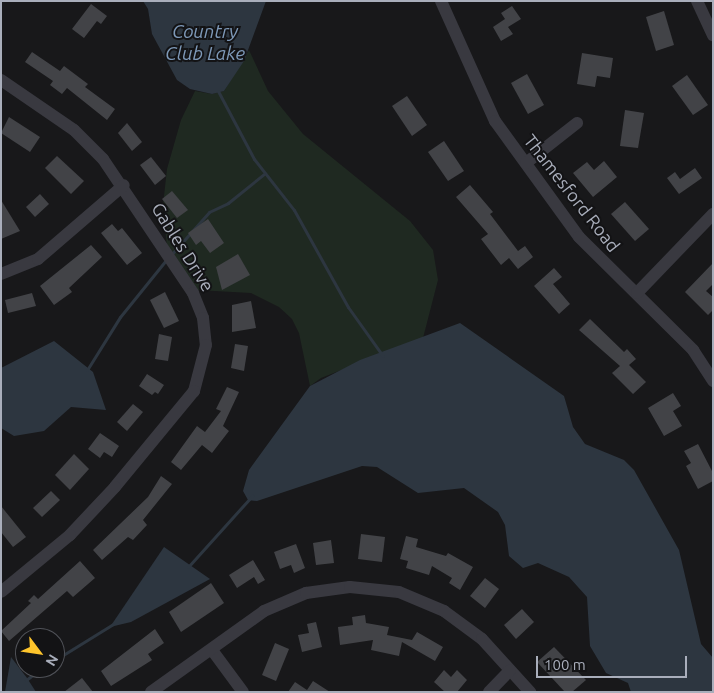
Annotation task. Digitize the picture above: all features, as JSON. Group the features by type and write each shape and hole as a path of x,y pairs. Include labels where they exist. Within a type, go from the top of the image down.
{"street":[{"path":"697,1 713,35"},
{"name":"Thamesford Road","path":"445,2 483,99 526,163 579,237 693,350 713,381"},
{"name":"Gables Drive","path":"1,80 74,130 124,185 199,305 206,338 202,372 187,400 96,509 3,585"},
{"path":"526,163 577,123"},
{"path":"1,274 38,259 124,185"},
{"path":"637,293 713,214"},
{"path":"151,692 264,611 287,600 350,587 400,592 444,611 482,639 530,692"},
{"path":"212,650 243,692"},
{"path":"489,692 510,670"}],"shaded area":[{"path":"249,50 268,91 303,134 410,221 433,250 438,280 423,338 321,378 310,386 299,333 292,319 279,307 251,293 197,290 168,258 163,205 167,169 181,120 195,91 212,94 224,91"}],"water":[{"name":"Country Club Lake","path":"143,1 266,1 244,61 224,91 212,94 190,89 177,80 152,34 148,9"},
{"path":"460,323 564,396 573,427 585,444 624,460 634,470 679,550 701,644 713,658 713,692 631,692 628,683 606,673 590,646 587,597 569,577 538,563 523,568 509,556 505,525 498,512 464,488 418,493 377,467 362,466 257,501 248,500 243,491 249,470 310,386 360,360"},
{"path":"54,341 93,372 106,410 71,407 44,431 14,436 1,428 1,368"},
{"path":"164,547 210,579 131,622 110,627"},
{"path":"11,657 15,662 15,678 27,678 36,692 5,692"}],"building":[{"path":"91,4 107,16 101,24 97,21 84,38 72,29"},
{"path":"512,6 521,19 508,27 513,34 501,41 493,27 505,19 501,13"},
{"path":"664,11 674,45 656,51 646,17"},
{"path":"32,52 60,71 64,66 88,84 85,87 115,109 107,120 67,88 62,94 50,85 53,81 25,62"},
{"path":"582,53 613,58 610,78 597,76 595,87 577,84"},
{"path":"527,74 544,105 528,114 511,83"},
{"path":"687,75 708,105 693,115 672,86"},
{"path":"407,96 427,125 412,136 392,106"},
{"path":"625,110 644,113 638,148 620,146"},
{"path":"9,117 40,137 30,152 1,133"},
{"path":"127,123 142,142 132,151 118,133"},
{"path":"444,141 464,171 448,181 428,152"},
{"path":"57,156 84,181 71,194 45,168"},
{"path":"151,157 166,176 155,185 140,165"},
{"path":"604,161 617,177 593,197 573,173 587,162 594,170"},
{"path":"695,168 702,178 679,194 667,178 675,172 680,179"},
{"path":"470,185 493,212 490,214 518,251 525,246 533,257 518,269 509,258 501,265 481,239 488,234 456,197"},
{"path":"172,191 188,210 177,218 162,199"},
{"path":"40,194 49,204 35,217 26,207"},
{"path":"1,200 20,231 1,239"},
{"path":"625,202 649,229 635,241 611,214"},
{"path":"208,219 224,243 210,253 201,241 196,245 188,233"},
{"path":"112,224 118,231 122,228 142,253 127,265 101,233"},
{"path":"91,245 102,257 69,288 72,292 54,305 40,286"},
{"path":"238,254 250,275 222,290 216,267"},
{"path":"713,263 713,284 706,291 713,297 713,310 708,315 685,292"},
{"path":"554,268 562,277 553,284 570,304 559,314 534,286"},
{"path":"165,292 179,321 164,328 150,300"},
{"path":"32,293 36,306 8,313 5,300"},
{"path":"251,301 256,328 232,332 232,305"},
{"path":"590,319 624,352 627,349 636,359 629,365 646,382 633,394 612,373 620,366 579,330"},
{"path":"159,334 172,337 168,361 155,359"},
{"path":"235,344 248,346 244,371 231,368"},
{"path":"147,374 164,385 158,394 155,392 152,395 139,386"},
{"path":"227,387 239,392 223,426 229,431 212,453 202,445 181,470 171,462 197,426 205,432 221,411 216,409"},
{"path":"673,393 681,406 673,411 682,426 664,436 648,408"},
{"path":"133,404 143,412 127,431 117,422"},
{"path":"100,433 119,446 112,457 104,452 100,458 88,449"},
{"path":"698,444 713,473 713,481 698,489 686,466 691,463 684,451"},
{"path":"74,454 89,469 70,490 55,475"},
{"path":"161,476 172,484 143,520 147,525 133,540 128,537 102,560 93,550 148,497"},
{"path":"51,491 60,500 42,517 33,508"},
{"path":"1,506 26,537 13,547 1,532"},
{"path":"361,534 385,537 382,562 358,559"},
{"path":"406,536 418,539 416,547 446,556 448,553 473,567 460,590 449,583 452,578 432,566 429,575 406,568 408,561 400,559"},
{"path":"331,540 334,563 316,565 313,543"},
{"path":"296,544 305,568 294,573 291,565 280,569 274,552"},
{"path":"253,560 265,580 258,584 254,577 237,588 229,575"},
{"path":"80,561 95,578 73,597 67,591 24,628 15,628 15,636 9,641 1,631 31,603 28,601 34,595 38,599"},
{"path":"485,578 499,589 485,608 470,596"},
{"path":"211,583 224,603 181,632 169,612"},
{"path":"522,609 534,622 516,639 504,625"},
{"path":"365,615 366,623 389,627 387,635 412,640 417,632 443,647 435,661 402,642 399,656 371,650 373,640 340,645 338,627 353,625 352,617"},
{"path":"316,622 322,647 302,652 298,635 309,633 307,624"},
{"path":"155,629 164,643 148,654 152,660 111,686 101,671"},
{"path":"275,643 289,649 276,681 262,675"},
{"path":"554,647 586,680 572,692 565,692 537,662"},
{"path":"444,670 451,677 457,670 467,680 457,692 445,692 434,682"},
{"path":"82,678 93,692 64,692"},
{"path":"313,681 330,692 288,692 295,682 307,690"}],"waterway":[{"path":"218,91 254,159 294,210 348,307 383,356"},
{"path":"170,256 209,212 228,203 264,174"},
{"path":"87,370 120,317 166,260"},
{"path":"188,567 252,496"},
{"path":"65,654 113,624"}]}
